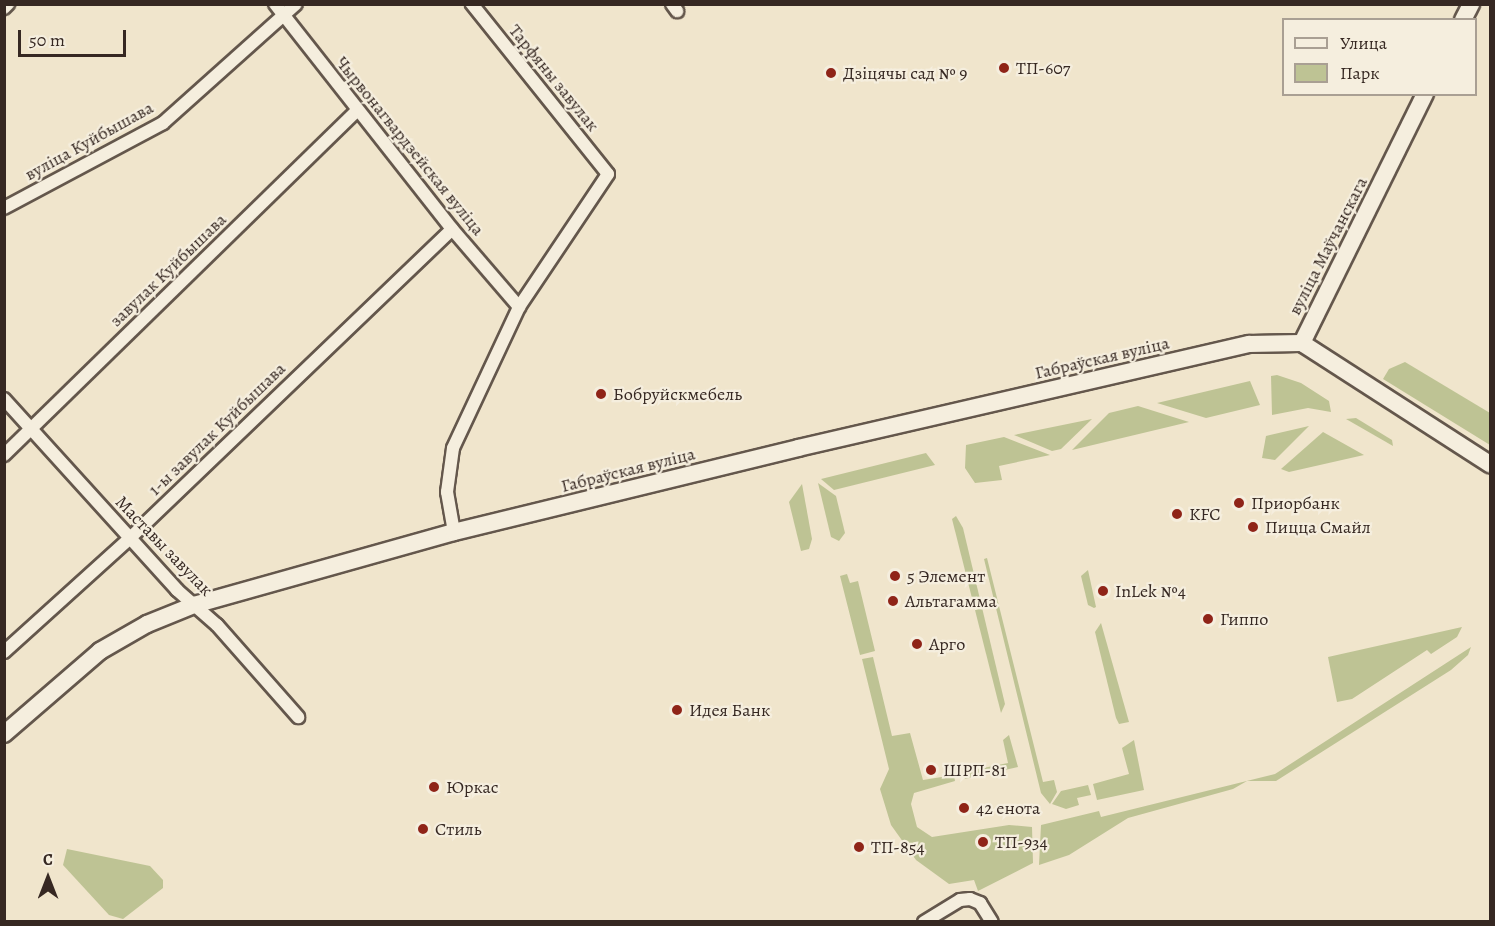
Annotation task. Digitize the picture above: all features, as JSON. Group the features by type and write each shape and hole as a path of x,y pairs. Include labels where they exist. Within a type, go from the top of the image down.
{"main road":[{"path":"1464,18 1471,4"},
{"name":"вуліца Маўчанскага","path":"1424,96 1302,343 1491,464"},
{"name":"Габраўская вуліца","path":"4,734 100,651 147,624 194,605 454,532 798,448 1249,344 1302,343"}],"street":[{"path":"4,8 8,4"},
{"name":"Чырвонагвардзейская вуліца","path":"275,4 357,111 519,308"},
{"name":"вуліца Куйбышава","path":"4,208 163,123 296,4"},
{"name":"Тарфяны завулак","path":"472,4 608,174 519,308"},
{"name":"завулак Куйбышава","path":"4,455 357,111"},
{"name":"1-ы завулак Куйбышава","path":"4,651 130,538 452,229"},
{"path":"454,532 447,492 453,448 519,308"},
{"name":"Маставы завулак","path":"4,399 130,538 194,605 217,625 298,717"},
{"path":"924,921 960,900 980,903 992,921"}],"green space":[{"path":"1405,362 1490,413 1490,445 1383,379 1389,369"},
{"path":"1277,375 1301,383 1329,401 1331,412 1308,408 1272,415 1271,376"},
{"path":"1250,381 1260,405 1206,418 1157,403"},
{"path":"1138,406 1189,422 1072,450 1109,413"},
{"path":"1356,418 1392,440 1393,446 1346,419"},
{"path":"1092,419 1061,449 1052,451 1014,435"},
{"path":"1309,426 1275,460 1262,458 1266,436"},
{"path":"1323,432 1364,455 1289,472 1281,469"},
{"path":"1004,437 1050,455 999,466 1002,480 975,483 965,468 966,445"},
{"path":"926,453 935,465 834,490 821,479"},
{"path":"818,483 836,496 845,533 839,541 831,537"},
{"path":"802,484 812,539 809,549 801,551 789,502"},
{"path":"956,516 963,528 1005,704 1001,713 952,519"},
{"path":"987,558 1043,782 1054,780 1057,792 1050,804 1041,793 984,559"},
{"path":"1088,570 1096,607 1094,608 1088,605 1081,576"},
{"path":"847,574 850,583 858,581 875,651 860,655 840,576"},
{"path":"1101,623 1129,722 1119,724 1116,718 1095,632"},
{"path":"1462,627 1457,637 1431,654 1427,650 1352,699 1337,702 1328,657"},
{"path":"1471,647 1468,655 1451,670 1276,781 1247,781 1233,789 1128,818 1069,855 1039,865 1041,825 1099,811 1101,817 1275,774"},
{"path":"873,657 892,736 910,733 923,780 954,775 955,781 914,793 911,804 917,827 932,837 1009,825 1032,827 1033,863 978,891 974,880 949,884 916,860 891,825 880,789 889,769 862,659"},
{"path":"1009,735 1018,767 965,779 963,772 1008,763 1003,740"},
{"path":"1134,740 1144,790 1097,800 1093,784 1129,774 1122,748"},
{"path":"1088,785 1091,795 1077,798 1079,805 1066,809 1052,804 1061,791"},
{"path":"67,849 150,866 163,880 163,888 123,919 109,915 63,865"}],"place":[{"name":"ТП-607","path":"1004,68"},
{"name":"Дзіцячы сад № 9","path":"831,73"},
{"name":"Бобруйскмебель","path":"601,394"},
{"name":"Приорбанк","path":"1239,503"},
{"name":"KFC","path":"1177,514"},
{"name":"Пицца Смайл","path":"1253,527"},
{"name":"5 Элемент","path":"895,576"},
{"name":"InLek №4","path":"1103,591"},
{"name":"Альтагамма","path":"893,601"},
{"name":"Гиппо","path":"1208,619"},
{"name":"Арго","path":"917,644"},
{"name":"Идея Банк","path":"677,710"},
{"name":"ШРП-81","path":"931,770"},
{"name":"Юркас","path":"434,787"},
{"name":"42 енота","path":"964,808"},
{"name":"Стиль","path":"423,829"},
{"name":"ТП-934","path":"983,842"},
{"name":"ТП-854","path":"859,847"}]}
